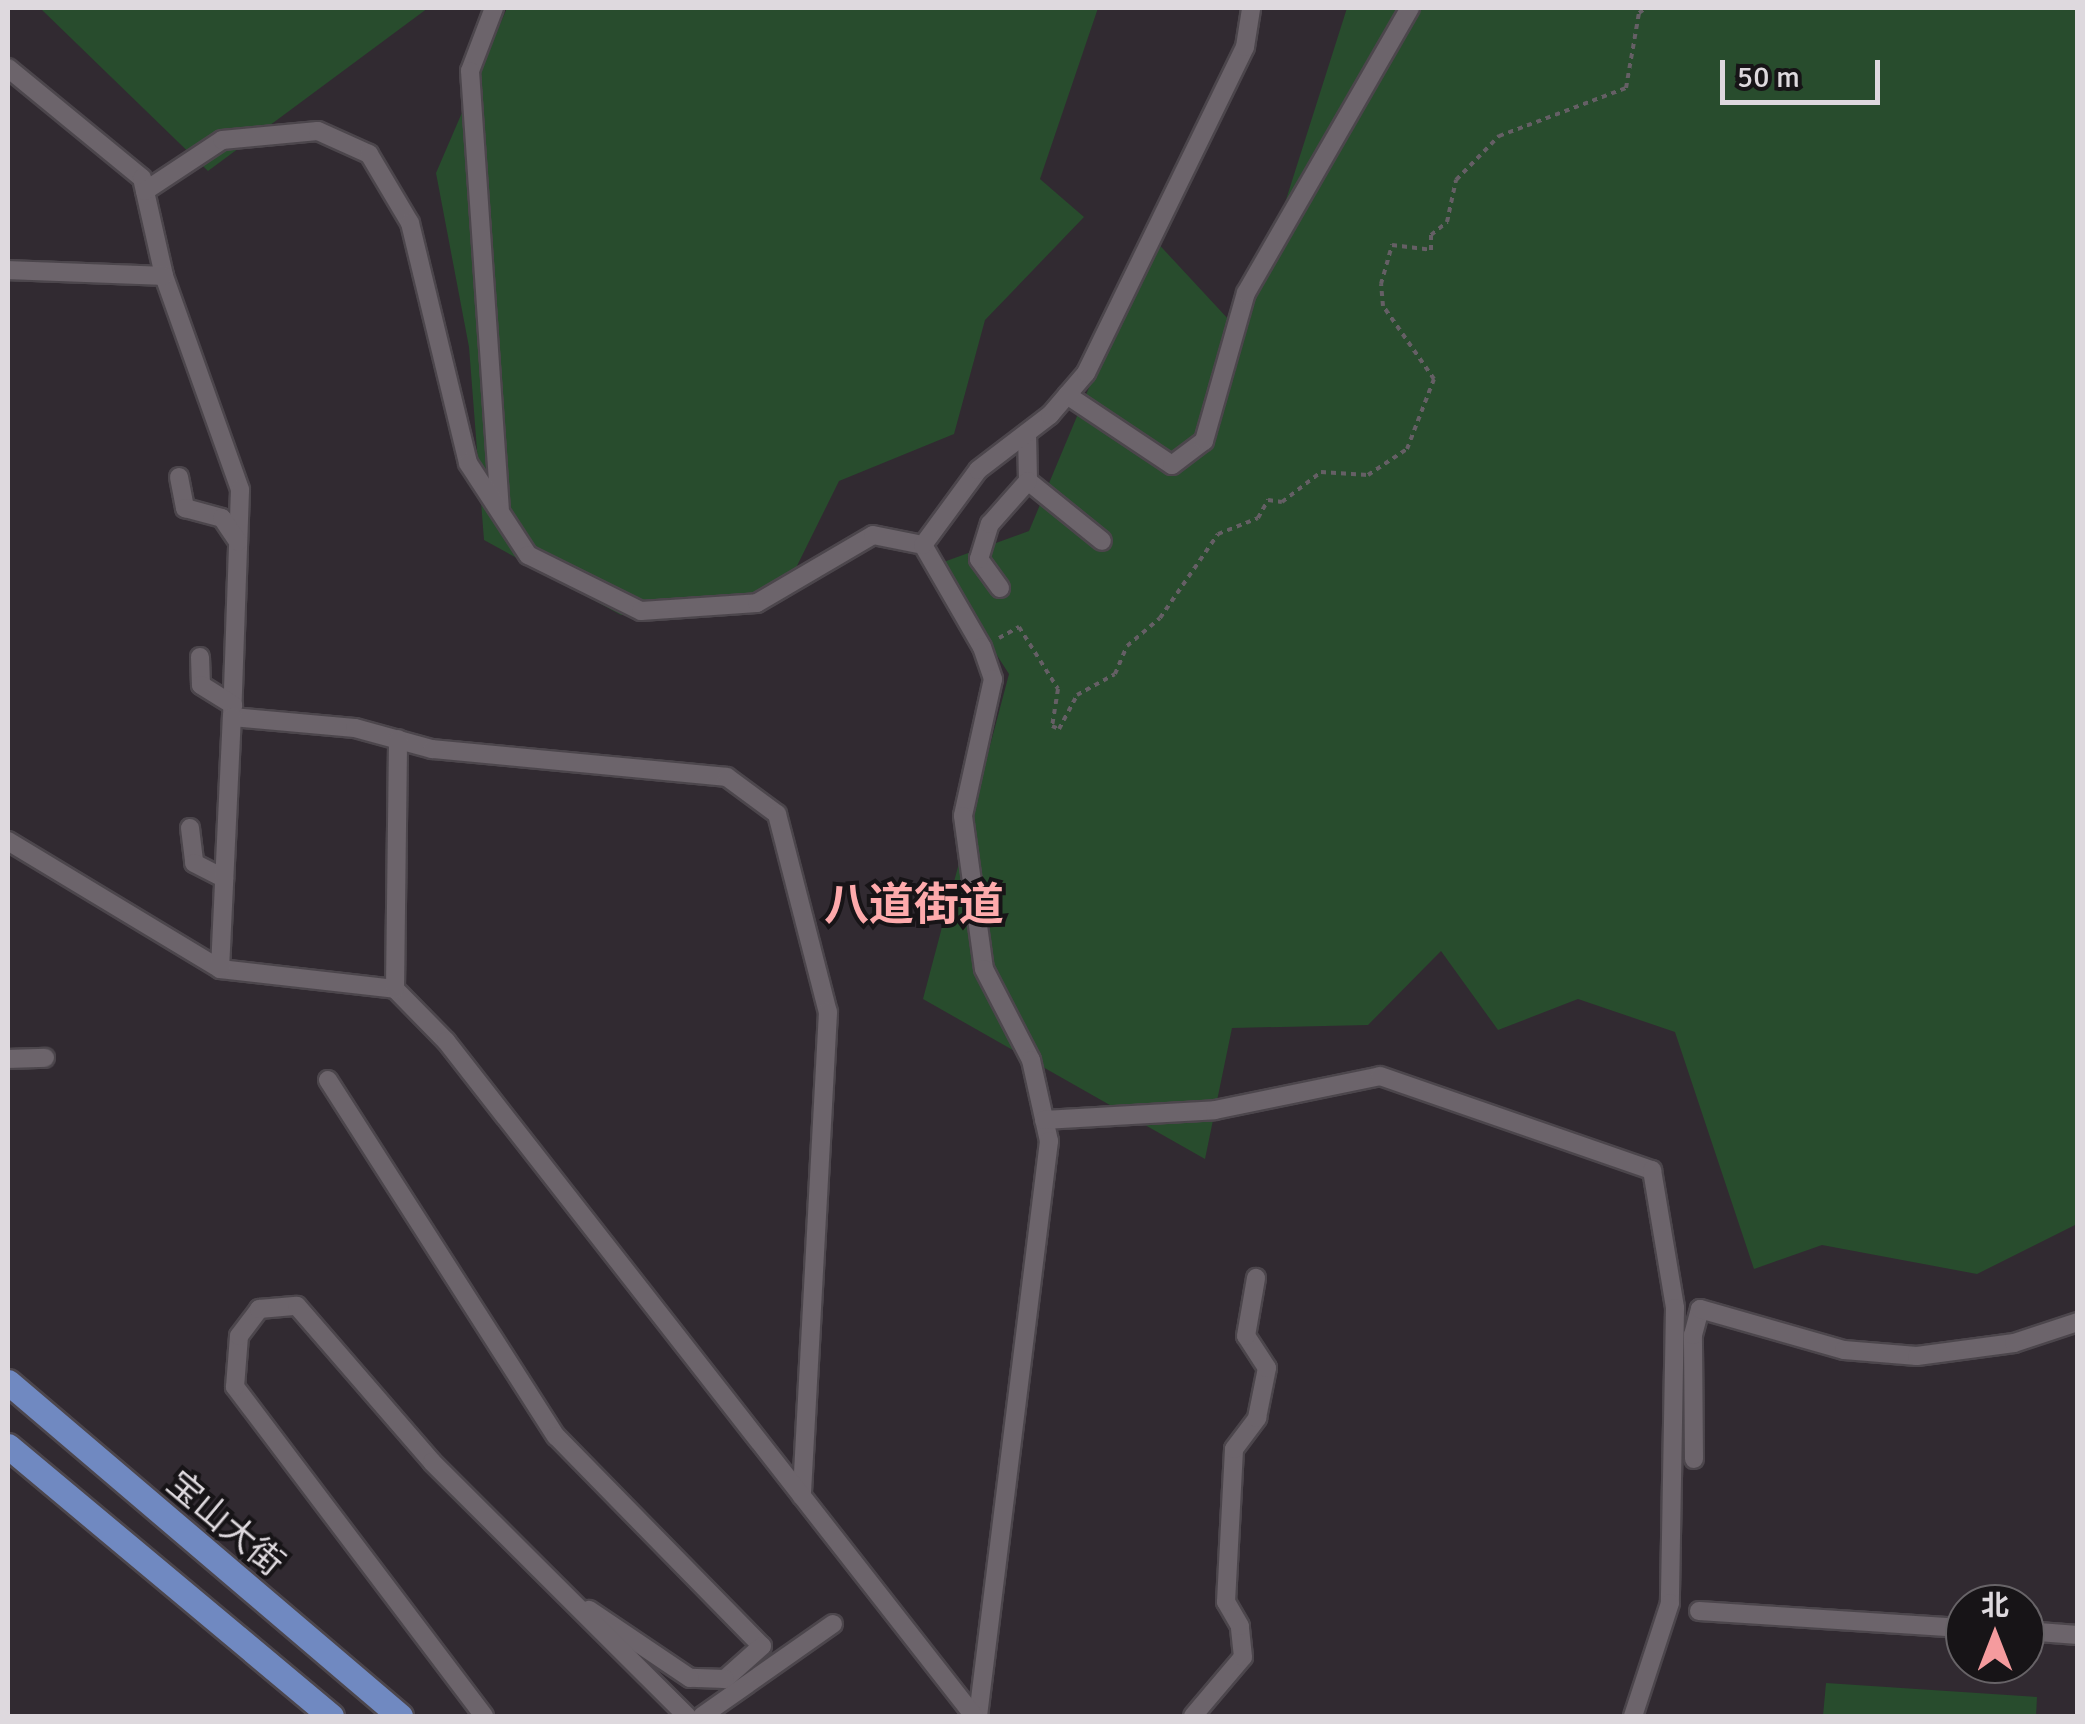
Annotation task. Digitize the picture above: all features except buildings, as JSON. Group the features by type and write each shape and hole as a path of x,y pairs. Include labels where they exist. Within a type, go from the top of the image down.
{"main road":[{"name":"宝山大街","path":"8,1382 400,1716"},
{"path":"8,1446 331,1716"}],"street":[{"path":"494,8 470,71 500,513"},
{"path":"923,545 978,470 1026,433 1086,373 1245,47 1251,8"},
{"path":"1067,395 1172,465 1204,441 1246,293 1410,8"},
{"path":"8,68 142,178 164,276 240,490 220,968"},
{"path":"144,191 222,140 318,131 369,154 410,223 468,462 528,555 641,612 757,603 873,535 923,545 982,647 993,678 963,816 965,835 984,968 1031,1060 1049,1141 976,1716"},
{"path":"8,270 164,276"},
{"path":"1000,588 979,559 990,524 1028,481 1026,433"},
{"path":"179,477 185,508 222,518 238,542"},
{"path":"1028,481 1102,541"},
{"path":"200,657 201,685 232,711 356,728 432,749 727,778 777,814 828,1012 802,1496"},
{"path":"395,988 398,740"},
{"path":"190,828 194,863 224,878"},
{"path":"8,841 220,968 395,988 446,1042 976,1716"},
{"path":"8,1060 45,1058"},
{"path":"1044,1120 1215,1110 1380,1076 1652,1170 1675,1308 1670,1603 1633,1716"},
{"path":"328,1080 556,1436 762,1646 725,1679 690,1678 556,1587"},
{"path":"1193,1716 1242,1657 1240,1626 1226,1602 1234,1449 1257,1418 1267,1368 1246,1336 1256,1278"},
{"path":"484,1716 235,1386 239,1336 258,1310 297,1306 432,1462 687,1716"},
{"path":"1694,1459 1693,1336 1700,1309 1844,1350 1917,1356 2014,1343 2078,1322"},
{"path":"1699,1611 1945,1627"},
{"path":"702,1716 833,1624"},
{"path":"2045,1633 2078,1635"}],"path":[{"path":"982,647 1019,627 1058,688 1052,726 1059,729 1077,695 1115,674 1128,646 1160,618 1218,534 1258,518 1268,500 1282,502 1321,472 1368,475 1407,449 1434,380 1383,306 1380,284 1392,245 1431,250 1431,235 1447,222 1456,180 1499,136 1626,88 1639,13 1646,8"}],"green space":[{"path":"40,8 428,8 208,171"},
{"path":"507,8 1098,8 1040,179 1084,217 985,320 954,434 839,481 786,588 621,615 484,540 469,347 436,173"},
{"path":"1347,8 2077,8 2077,1224 1977,1274 1822,1245 1754,1269 1675,1032 1578,999 1498,1030 1441,951 1368,1025 1232,1028 1205,1159 923,999 1009,674 938,564 1029,531 1152,237 1243,335"},
{"path":"1826,1683 2037,1697 2036,1716 1823,1716"}],"district":[{"name":"八道街道","path":"914,906"}]}
